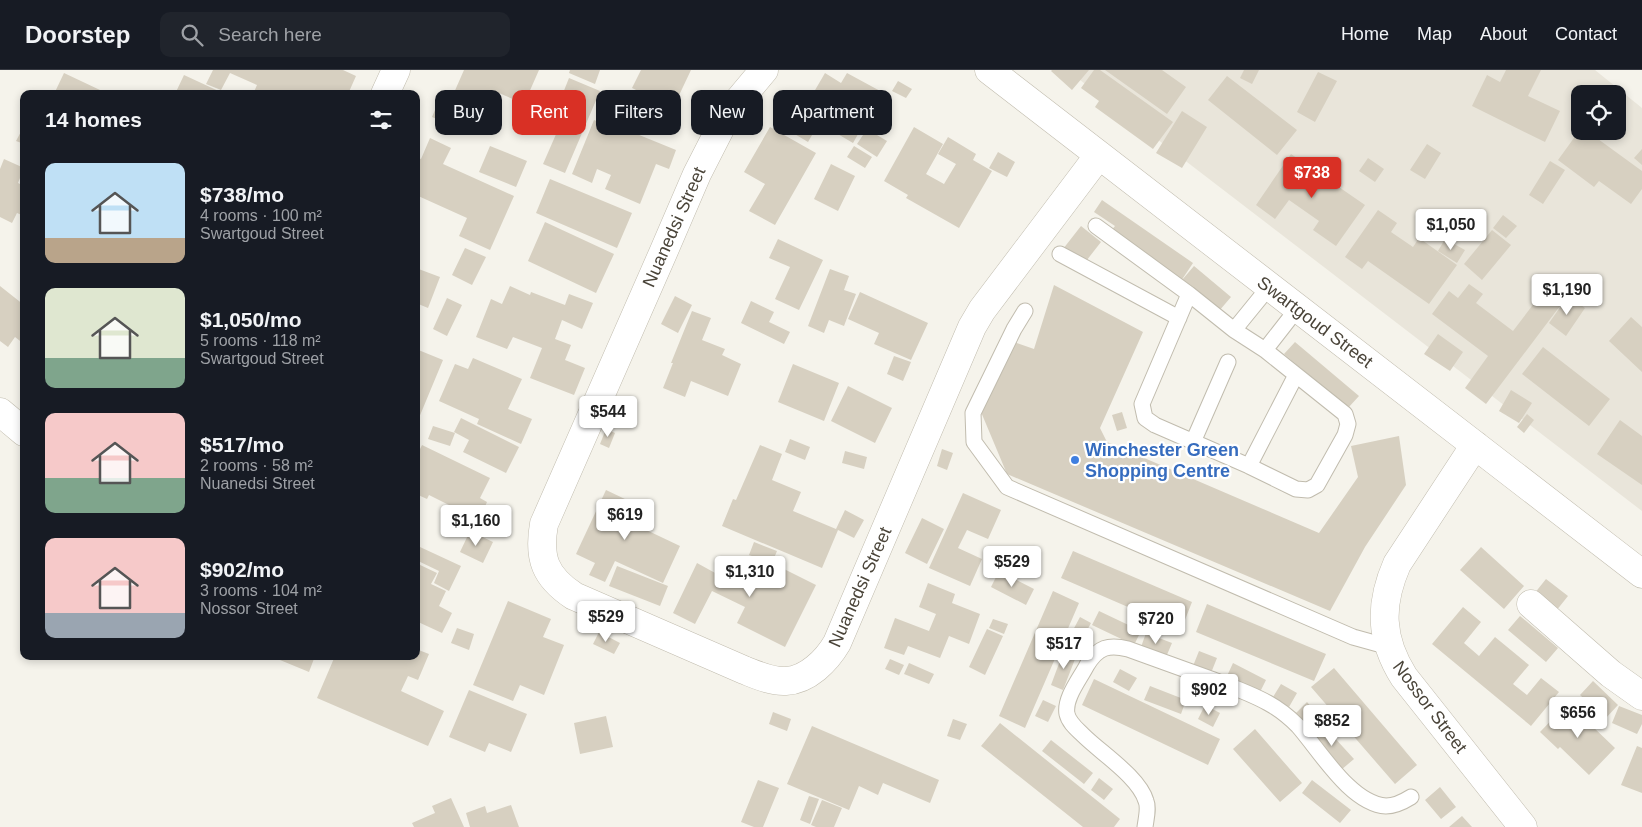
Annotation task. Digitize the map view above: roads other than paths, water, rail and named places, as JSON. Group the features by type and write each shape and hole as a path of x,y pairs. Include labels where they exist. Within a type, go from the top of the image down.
{"street":[{"path":"387,90 396,70"},
{"name":"Nuanedsi Street","path":"764,70 738,101 721,127 697,174 544,524 541,541 544,564 549,573 556,582 574,596 744,670 767,678 786,681 797,678 821,665 831,654 972,327 982,310 1099,155"},
{"name":"Swartgoud Street","path":"989,70 1642,574"},
{"path":"0,412 20,429"},
{"name":"Nossor Street","path":"1476,445 1404,551 1391,578 1386,596 1384,627 1395,663 1404,677 1522,827"},
{"path":"1531,604 1612,674 1641,694"}],"lane":[{"path":"1096,226 1190,294 1234,330 1265,350 1345,414 1348,424 1345,435 1317,485 1308,490 1296,488 1155,426 1145,418 1142,404 1190,294"},
{"path":"1060,254 1179,318"},
{"path":"1234,330 1269,287"},
{"path":"1265,350 1297,308"},
{"path":"1025,311 1014,329 973,413 974,442 1007,487 1352,637 1389,647"},
{"path":"1193,442 1228,362"},
{"path":"1249,466 1296,375"},
{"path":"1145,827 1147,802 1141,791 1132,778 1094,746 1073,725 1068,715 1068,704 1072,693 1092,658 1105,648 1116,646 1128,649 1267,702 1296,725 1351,790 1364,799 1377,805 1388,806 1399,804 1411,797"}],"place":[{"name":"Winchester Green Shopping Centre","path":"1075,460"}]}
